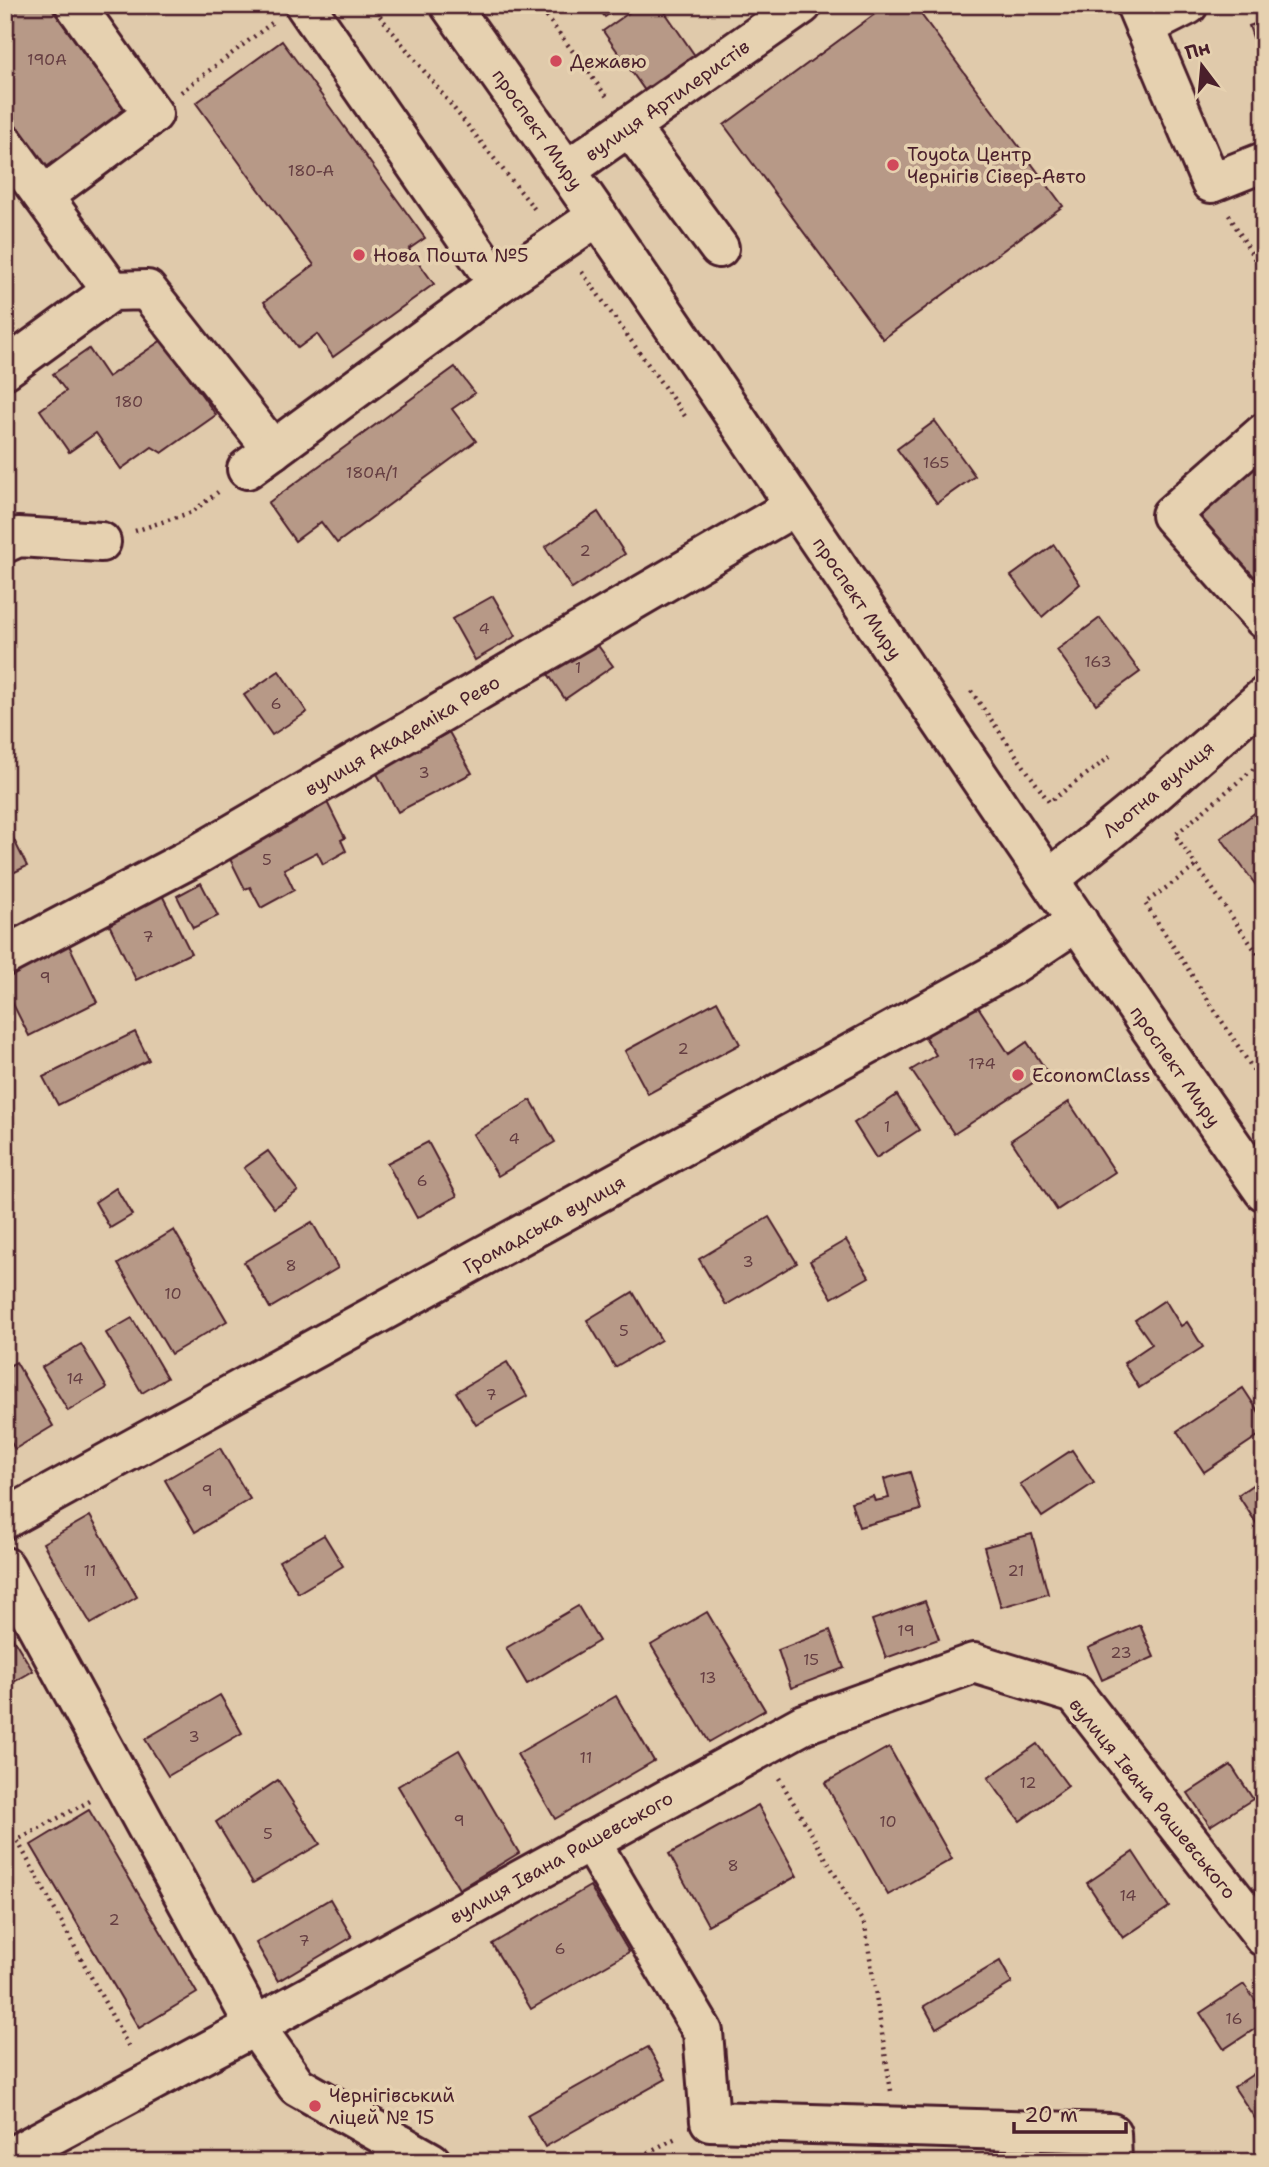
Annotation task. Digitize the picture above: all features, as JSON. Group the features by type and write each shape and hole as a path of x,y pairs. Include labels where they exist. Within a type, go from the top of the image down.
{"street":[{"path":"43,197 153,114 75,5"},
{"name":"проспект Миру","path":"450,5 567,170 1264,1191"},
{"name":"вулиця Артилеристів","path":"567,170 802,5"},
{"path":"1188,5 1141,16 1211,183 1264,162"},
{"path":"290,14 498,284"},
{"path":"629,126 719,248"},
{"path":"5,144 112,291"},
{"path":"5,369 112,291 147,290 260,459 498,284 598,216"},
{"path":"1264,433 1171,515 1264,619"},
{"name":"вулиця Академіка Рево","path":"5,956 195,856 795,506"},
{"path":"9,533 101,542"},
{"name":"Льотна вулиця","path":"1050,879 1148,799 1264,697"},
{"name":"Громадська вулиця","path":"5,1519 1012,965 1078,921"},
{"path":"5,1567 256,2025 297,2086 408,2156"},
{"name":"вулиця Івана Рашевського","path":"5,2160 804,1724 974,1662 1075,1694 1264,1937"},
{"path":"590,1841 703,2032 710,2121 1111,2133 1112,2162"}],"path":[{"path":"538,5 629,126"},
{"path":"153,114 290,14"},
{"path":"1211,183 1264,275"},
{"path":"101,542 192,512 260,459"},
{"path":"1264,760 1175,835 1264,963"},
{"path":"1195,867 1145,903 1264,1086"},
{"path":"761,1747 865,1926 897,2127"},
{"path":"5,1845 123,1783"},
{"path":"17,1840 148,2084"},
{"path":"629,2162 710,2121"}],"building":[{"path":"5,5 49,5 127,113 41,175 5,126"},
{"path":"596,5 623,5 605,17"},
{"path":"640,5 660,5 698,60 648,95 603,31"},
{"name":"Toyota Центр Чернігів Сівер-Авто","path":"887,5 914,5 1063,206 883,339 724,125"},
{"path":"1264,21 1264,69 1249,26"},
{"path":"282,41 425,238 409,249 434,284 333,357 317,334 298,348 264,302 314,265 196,103"},
{"path":"162,340 216,415 162,453 152,447 121,469 96,433 69,452 40,410 66,391 53,374 89,349 108,377"},
{"path":"455,367 475,393 452,409 476,441 337,543 321,522 295,541 268,503"},
{"path":"935,421 975,476 937,503 897,449"},
{"path":"1264,459 1264,568 1248,582 1193,522"},
{"path":"598,512 625,554 572,589 545,547"},
{"path":"1054,545 1080,584 1042,617 1011,576"},
{"path":"493,596 516,636 475,660 452,619"},
{"path":"1100,618 1140,672 1096,704 1057,650"},
{"path":"591,636 613,666 565,699 544,668"},
{"path":"279,671 307,712 272,735 244,695"},
{"path":"449,732 472,773 398,812 376,772"},
{"path":"327,802 345,838 341,840 346,851 323,864 317,852 284,869 294,890 261,908 250,887 245,889 227,853"},
{"path":"1264,806 1264,896 1221,838"},
{"path":"5,822 27,866 5,877"},
{"path":"201,883 218,916 193,928 177,896"},
{"path":"160,891 191,953 136,980 106,918"},
{"path":"65,937 97,1002 29,1036 5,988 5,967"},
{"path":"717,1001 740,1044 648,1094 625,1051"},
{"path":"977,1005 1009,1054 1027,1042 1048,1073 954,1134 911,1070 936,1055 925,1037"},
{"path":"135,1032 149,1060 58,1105 43,1077"},
{"path":"897,1095 919,1130 876,1158 854,1123"},
{"path":"531,1100 555,1142 498,1176 473,1134"},
{"path":"1069,1102 1115,1172 1057,1210 1011,1140"},
{"path":"428,1142 457,1196 417,1218 387,1163"},
{"path":"268,1151 298,1191 274,1208 244,1168"},
{"path":"116,1188 132,1215 110,1228 95,1202"},
{"path":"769,1217 797,1263 726,1305 699,1259"},
{"path":"312,1222 338,1268 270,1308 244,1262"},
{"path":"174,1230 227,1321 171,1354 118,1264"},
{"path":"846,1240 869,1277 832,1298 810,1261"},
{"path":"633,1292 661,1340 615,1367 587,1320"},
{"path":"1165,1300 1181,1326 1187,1322 1203,1347 1139,1388 1124,1363 1152,1344 1135,1320"},
{"path":"132,1318 167,1378 142,1393 106,1333"},
{"path":"81,1344 107,1388 68,1411 42,1367"},
{"path":"16,1362 53,1426 15,1449 5,1433 5,1368"},
{"path":"507,1362 527,1396 476,1425 456,1392"},
{"path":"1243,1388 1264,1420 1264,1432 1204,1472 1177,1431"},
{"path":"220,1448 250,1499 195,1532 165,1480"},
{"path":"1072,1450 1094,1483 1042,1517 1020,1484"},
{"path":"910,1472 921,1510 859,1527 851,1502 873,1496 875,1501 889,1498 884,1479"},
{"path":"1264,1477 1264,1535 1238,1495"},
{"path":"90,1516 137,1597 91,1624 43,1543"},
{"path":"1032,1534 1048,1594 1001,1607 984,1547"},
{"path":"324,1535 343,1566 298,1593 279,1561"},
{"path":"925,1601 939,1639 886,1658 872,1620"},
{"path":"578,1606 599,1641 527,1684 506,1648"},
{"path":"707,1612 765,1710 709,1742 651,1645"},
{"path":"5,1625 33,1671 5,1687"},
{"path":"1140,1625 1154,1657 1102,1680 1088,1648"},
{"path":"830,1630 844,1668 791,1688 778,1650"},
{"path":"220,1695 242,1733 168,1776 145,1739"},
{"path":"616,1696 654,1761 555,1819 517,1754"},
{"path":"1037,1744 1068,1786 1020,1821 988,1778"},
{"path":"889,1747 952,1859 888,1895 825,1783"},
{"path":"459,1750 519,1853 459,1889 398,1786"},
{"path":"1231,1765 1253,1799 1210,1826 1188,1793"},
{"path":"278,1780 320,1844 253,1883 216,1822"},
{"path":"758,1805 797,1876 708,1925 669,1854"},
{"path":"89,1810 197,1993 139,2028 31,1845"},
{"path":"1133,1852 1169,1907 1123,1938 1087,1883"},
{"path":"590,1886 629,1952 531,2009 492,1944"},
{"path":"330,1899 352,1937 278,1981 256,1943"},
{"path":"1000,1961 1012,1983 936,2028 924,2006"},
{"path":"1244,1984 1264,2013 1264,2023 1224,2049 1200,2013"},
{"path":"648,2047 666,2079 545,2147 527,2115"},
{"path":"1264,2067 1264,2124 1260,2126 1234,2087"},
{"path":"739,2156 1003,2162 738,2162"}],"place":[{"name":"Дежавю","path":"556,61"},
{"name":"Toyota Центр Чернігів Сівер-Авто","path":"893,165"},
{"name":"Нова Пошта №5","path":"359,255"},
{"name":"EconomClass","path":"1018,1075"},
{"name":"Чернігівський ліцей № 15","path":"315,2106"}]}
